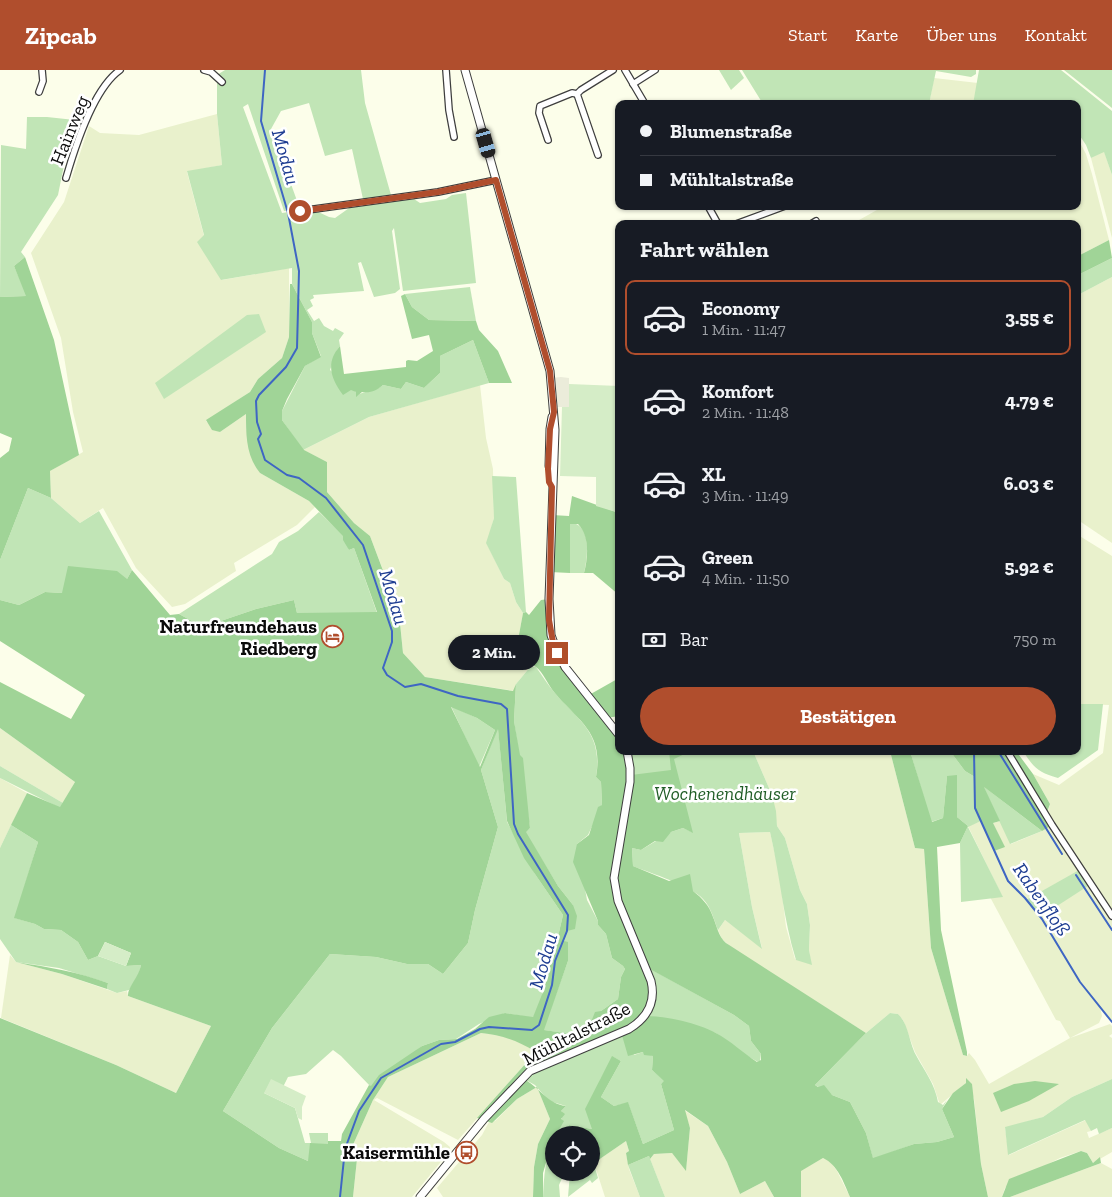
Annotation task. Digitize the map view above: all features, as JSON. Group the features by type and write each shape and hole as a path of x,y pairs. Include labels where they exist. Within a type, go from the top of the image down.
{"street":[{"path":"39,92 43,81 42,70"},
{"name":"Hainweg","path":"66,178 81,130 103,87 111,76 120,70"},
{"path":"204,70 211,72 222,82"},
{"path":"446,70 449,110 454,137"},
{"path":"465,70 549,365 555,436 549,599 549,620 553,642 565,666 615,730"},
{"path":"548,140 538,112 540,106 572,94 577,94 580,90 613,70"},
{"path":"625,70 643,100"},
{"path":"633,84 655,70"},
{"path":"577,94 598,155"},
{"path":"300,211 438,192 496,180"},
{"path":"747,220 774,210"},
{"name":"Mühltalstraße","path":"420,1197 484,1120 530,1071 629,1029 641,1020 650,1006 653,993 651,981 618,901 614,878 630,782 628,755"},
{"path":"1009,755 1052,825 1112,916"}],"green space":[{"path":"225,70 361,70 365,103 391,195 363,199 352,149 325,156 309,103 281,111 271,129 300,209 284,211 248,104 243,107 282,213 312,209 335,218 352,206 414,199 420,203 446,199 452,195 466,193 476,283 403,291 394,228 392,231 400,289 395,293 374,297 361,262 358,263 364,291 313,295 314,298 310,300 313,306 307,310 314,321 319,318 324,326 333,331 335,328 344,333 339,340 340,346 330,370 356,392 356,396 383,385 401,389 406,382 424,388 440,373 440,356 473,340 489,383 369,417 303,450 282,420 282,411 305,366 321,356 312,333 312,322 292,284 292,268 221,280 197,242 204,235 187,171 222,165 217,114 217,75"},
{"path":"719,70 739,70 744,78 731,90"},
{"path":"742,70 976,70 976,74 971,77 936,71 930,100 761,100"},
{"path":"979,70 1061,70 1112,111 1112,175 1104,152 1091,158 1081,138 1081,100 974,100"},
{"path":"1064,70 1112,70 1112,108 1107,104"},
{"path":"934,78 978,83 974,100 930,100"},
{"path":"217,114 222,165 187,172 204,236 222,280 289,268 289,337 282,358 258,379 250,392 206,421 220,432 246,414 246,428 260,473 309,501 315,507 297,525 234,563 236,571 185,604 172,607 136,568 103,508 80,523 51,498 50,471 83,452 73,412 61,338 31,253 64,202 89,126 100,133 139,135"},
{"path":"27,117 84,121 64,165 58,195 21,252 25,257 14,266 27,296 0,297 1,145 26,149"},
{"path":"1081,145 1092,174 1109,240 1081,254 1081,220 859,220 877,210 1081,210"},
{"path":"1104,151 1112,175 1112,238 1091,158"},
{"path":"1109,240 1112,258 1081,274 1081,254"},
{"path":"25,257 54,340 79,455 50,471 51,498 28,488 0,560 0,458 9,451 12,438 0,433 0,297 26,296 14,266"},
{"path":"1112,258 1112,277 1081,293 1081,274"},
{"path":"1112,277 1112,543 1081,522 1081,293"},
{"path":"290,284 292,284 312,322 312,333 321,357 305,366 287,399 282,411 282,420 304,450 327,462 327,492 354,523 370,536 399,613 403,653 425,677 513,691 516,684 514,721 520,755 523,758 530,828 526,832 558,886 573,905 577,916 575,929 567,931 564,941 568,942 568,961 544,1030 572,1034 578,1027 591,1022 595,1012 601,1011 618,999 621,977 625,969 612,958 606,934 598,925 573,862 577,844 589,835 598,807 602,805 601,782 596,777 598,762 593,738 580,720 554,692 539,669 518,657 514,650 513,644 518,640 523,613 526,612 529,615 541,600 549,599 556,649 589,695 615,680 615,717 607,718 615,729 615,755 628,755 631,775 671,770 669,755 682,755 674,759 693,833 683,828 671,832 663,842 655,841 641,850 632,848 633,866 669,881 690,874 693,891 707,905 719,934 726,943 866,1033 815,1085 818,1087 824,1085 832,1095 850,1102 866,1133 873,1158 914,1144 937,1142 954,1137 942,1109 953,1093 966,1083 966,1078 972,1084 981,1164 988,1197 850,1197 837,1170 823,1158 801,1171 801,1197 774,1197 765,1181 740,1194 727,1162 708,1126 685,1110 690,1128 686,1171 672,1153 654,1154 650,1159 649,1156 628,1165 626,1153 629,1151 626,1141 600,1159 600,1126 591,1126 585,1109 612,1056 621,1061 601,1097 614,1106 628,1102 643,1144 674,1130 661,1084 664,1081 652,1070 653,1056 644,1055 643,1052 628,1056 621,1032 522,1078 536,1088 517,1099 492,1123 477,1118 536,1052 516,1042 496,1035 481,1033 388,1077 373,1100 352,1147 350,1157 357,1159 353,1197 0,1197 0,1018 116,1065 176,1093 211,1026 128,996 129,989 141,965 126,966 131,953 105,942 98,956 88,960 78,942 61,930 44,929 35,924 14,918 38,842 11,825 27,793 60,807 75,782 0,728 0,682 71,719 85,695 0,641 0,600 19,605 45,592 62,593 68,566 117,571 127,579 132,570 170,615 179,614 203,627 256,609 294,600 297,613 377,612 354,548 349,550 343,540 343,536 309,501 260,473 255,466 249,452 246,414 220,432 212,430 206,420 250,392 258,379 282,358 289,337","holes":["451,707 477,718 495,730 480,767","498,729 507,821 524,858 563,915 552,962 538,981 543,992 533,1017 505,1013 489,1017 475,1029 457,1039 439,1040 422,1046 379,1075 371,1086 369,1085 342,1134 341,1141 328,1141 328,1144 310,1143 308,1161 279,1148 223,1111 272,1028 330,954 376,957 407,964 428,964 443,974 468,943 498,827 481,770","648,968 734,1015 749,1026 751,1041 761,1054 761,1060 757,1062 709,1029 672,1019 646,1016 651,981"]},
{"path":"470,287 476,321 429,320 412,307 405,294"},
{"path":"405,294 412,307 429,320 476,321 479,330 498,351 512,383 489,383 473,340 440,356 440,373 424,388 406,382 401,389 383,385 373,391 362,392 356,397 356,392 351,390 343,395 335,383 331,371 332,359 340,346 344,374 406,367 406,361 417,361 433,351 429,335 412,339 401,296"},
{"path":"259,314 266,332 164,399 155,383 247,315"},
{"path":"569,384 615,386 615,512 596,506 596,477 560,476 562,407 569,407"},
{"path":"480,385 486,438 493,469 494,518 487,544 504,579 510,583 516,602 523,613 518,640 522,662 531,666 516,684 514,691 425,677 403,653 399,612 370,536 354,523 327,492 327,462 303,450 369,417"},
{"path":"492,476 516,477 526,612 523,613 516,602 510,583 504,579 486,543 494,518"},
{"path":"28,488 51,498 80,523 99,511 132,570 127,579 62,593 45,592 19,605 0,600 0,560"},
{"path":"572,496 615,512 615,592 593,573 584,573 587,547 585,535 578,524 570,524 570,573 550,572 552,515 569,516"},
{"path":"319,512 344,536 349,550 354,548 377,613 297,613 294,600 256,609 203,627 179,614 272,554 279,542 298,531"},
{"path":"574,523 584,531 586,538 587,553 584,573 570,573 570,524"},
{"path":"1081,537 1112,556 1112,1022 1100,1007 1102,1016 1099,1023 1070,1038 1060,1021 1056,1020 990,897 1002,896 968,826 981,821 994,851 993,823 1000,821 1011,844 1042,831 1050,804 1033,774 1059,785 1103,753 1109,705 1081,704"},
{"path":"531,666 536,667 551,689 580,720 592,738 596,749 596,777 601,782 602,805 588,835 577,844 587,900 598,921 598,925 606,934 612,958 625,969 621,977 618,999 601,1011 591,1022 578,1027 572,1034 543,1030 568,961 564,941 573,905 558,886 525,832 530,828 514,721 516,684"},
{"path":"1081,704 1103,704 1098,750 1058,778 1041,771 1026,755 1081,755"},
{"path":"451,706 477,718 495,730 479,767"},
{"path":"498,727 507,822 535,874 563,915 552,962 544,971 542,997 533,1018 505,1013 479,1024 456,1039 439,1040 422,1046 371,1087 333,1050 306,1074 288,1077 283,1087 264,1093 295,1108 305,1143 311,1143 309,1133 328,1133 328,1141 341,1141 308,1161 279,1148 223,1111 272,1028 330,954 376,957 407,964 428,964 443,974 468,943 498,827 481,770"},
{"path":"0,728 75,782 63,803 0,766"},
{"name":"Wochenendhäuser","path":"628,755 755,755 772,795 777,826 785,838 800,890 807,904 810,925 809,950 812,965 796,960 770,832 739,833 752,907 762,949 725,920 718,930 708,906 698,894 633,866 632,848 641,850 671,832 683,828 692,832 631,775"},
{"path":"755,755 891,755 915,848 924,849 931,948 963,1055 967,1056 969,1053 989,1084 1070,1038 1110,1024 1112,1026 1112,1034 1109,1036 1112,1038 1112,1079 1072,1097 1043,1117 1005,1128 1009,1155 1086,1120 1091,1131 1087,1132 1089,1138 1112,1128 1112,1152 1093,1163 1087,1153 1081,1151 1060,1158 1009,1184 1005,1188 1002,1197 988,1197 981,1164 974,1099 966,1079 966,1083 940,1105 933,1084 915,1052 903,1020 898,1014 890,1013 866,1033 733,949 722,939 718,930 725,920 762,948 752,907 739,833 770,832 780,877 786,927 795,959 811,964 809,950 810,925 807,904 800,890 785,838 777,826 772,795"},
{"path":"891,755 911,755 932,822 943,818 947,776 957,775 957,817 968,826 960,843 937,847 941,930 967,1056 963,1055 931,948 924,849 915,848"},
{"path":"911,755 953,755 965,771 975,777 975,808 981,821 968,827 1003,897 961,902 960,843 968,826 957,817 957,776 947,776 943,818 931,822"},
{"path":"953,755 1019,755 1033,774 1050,804 1046,815 1052,825 1042,831 984,787 1000,821 993,823 1005,847 994,851 975,808 975,777 965,771"},
{"path":"0,766 63,803 60,808 0,778"},
{"path":"0,778 27,793 0,848"},
{"path":"983,786 1042,831 1010,844"},
{"path":"11,825 38,842 15,918 44,929 61,930 78,942 88,960 98,956 126,966 141,965 139,974 129,990 117,993 107,989 108,983 59,968 16,962 0,939 0,848"},
{"path":"1081,869 1091,884 1040,917 1026,900"},
{"path":"105,942 131,953 126,966 98,956"},
{"path":"10,955 16,962 62,974 117,993 127,991 128,996 211,1026 176,1093 116,1065 1,1018"},
{"path":"16,962 85,976 108,983 107,989 62,974"},
{"path":"647,967 734,1015 749,1026 751,1041 761,1054 760,1061 758,1062 742,1053 716,1033 645,1016"},
{"path":"890,1013 898,1014 902,1018 914,1052 932,1083 938,1102 943,1105 947,1100 942,1109 954,1137 937,1142 914,1144 873,1159 866,1133 850,1102 832,1095 815,1085 866,1033"},
{"path":"622,1032 634,1055 643,1052 653,1056 652,1070 665,1081 661,1084 674,1130 643,1144 628,1103 614,1106 601,1097 621,1061 613,1057 600,1080 592,1126 560,1126 563,1121 561,1120 563,1114 561,1111 566,1106 549,1101 535,1085 522,1078"},
{"path":"481,1033 498,1035 519,1041 536,1052 458,1140 377,1098 374,1100 444,1142 450,1147 449,1152 412,1197 353,1197 357,1159 350,1158 352,1147 373,1100 388,1077"},
{"path":"271,1079 306,1096 302,1107 302,1120 298,1118 295,1108 264,1093"},
{"path":"1112,1079 1112,1128 1099,1134 1097,1128 1091,1131 1085,1120 1008,1155 1005,1127 1043,1117 1072,1097"},
{"path":"1035,1081 1059,1084 1029,1101 1001,1112 993,1093 1014,1084"},
{"path":"537,1087 550,1119 538,1144 534,1167 533,1197 443,1197 437,1188 482,1135 489,1122 495,1121 517,1099"},
{"path":"538,1090 548,1099 559,1105 566,1106 561,1111 565,1114 561,1119 564,1121 561,1126 547,1126 550,1119"},
{"path":"684,1110 708,1126 727,1162 740,1194 765,1181 774,1197 665,1197 650,1159 654,1154 672,1153 686,1170 690,1128"},
{"path":"545,1129 543,1197 533,1197 534,1167 538,1144"},
{"path":"626,1141 629,1151 626,1153 629,1169 640,1197 605,1197 600,1181 600,1159"},
{"path":"1081,1151 1087,1153 1093,1163 1100,1157 1101,1163 1010,1197 1002,1197 1009,1179"},
{"path":"649,1156 665,1197 640,1197 628,1165"},
{"path":"823,1158 830,1161 837,1171 850,1197 801,1197 800,1171"},
{"path":"1101,1163 1112,1169 1112,1197 1010,1197"},
{"path":"545,1174 545,1181 561,1181 559,1185 560,1197 543,1197"},
{"path":"569,1181 589,1181 568,1197"}],"shaded area":[{"path":"551,378 569,378 569,407 554,407"}],"waterway":[{"name":"Modau","path":"265,70 261,121 288,213 299,271 297,348 286,367 259,395 256,401 257,422 261,434 258,439 265,460 287,475 299,478 326,498 363,545 392,631 392,642 383,668 387,675 405,687 421,684 458,696 501,704 507,709 514,824 518,834 568,915 567,931 555,961 552,985 539,1025 532,1030 489,1027 480,1029 455,1042 441,1044 381,1078 359,1111 345,1149 340,1197"},
{"name":"Rabenfloß","path":"974,755 975,808 1008,881 1042,919 1080,982 1112,1022"},
{"name":"Rabenfloß","path":"1000,755 1062,854"},
{"name":"Rabenfloß","path":"1076,875 1112,930"}],"place":[{"name":"Naturfreundehaus Riedberg","path":"333,637"},
{"name":"Kaisermühle","path":"466,1152"}],"route":[{"path":"300,211 438,192 496,180 534,308 551,378 554,412 550,423 549,456 549,482 552,487 549,620 557,653"}]}
